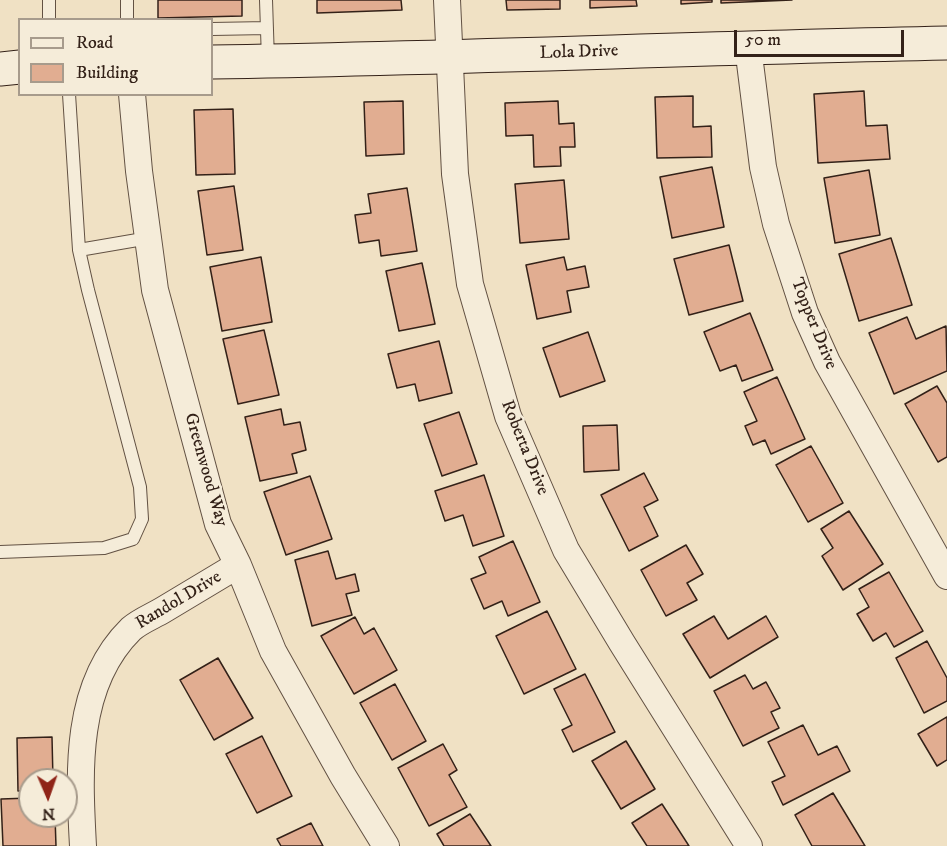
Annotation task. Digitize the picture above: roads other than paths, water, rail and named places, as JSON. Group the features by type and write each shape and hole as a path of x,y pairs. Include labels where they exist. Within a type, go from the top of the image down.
{"street":[{"name":"Roberta Drive","path":"447,0 455,174 470,284 508,416 566,550 749,846"},
{"name":"Lola Drive","path":"213,62 449,58 748,47 947,43"},
{"name":"Topper Drive","path":"748,47 763,167 776,224 805,313 827,362 947,576"},
{"path":"0,69 18,68"},
{"name":"Greenwood Way","path":"132,96 139,171 155,290 218,524 238,565 273,651 343,777 386,846"},
{"name":"Randol Drive","path":"84,846 80,791 84,731 93,689 109,655 132,628 238,565"}],"lane":[{"path":"49,0 49,18"},
{"path":"127,0 127,18"},
{"path":"266,0 268,61"},
{"path":"213,29 267,28"},
{"path":"0,552 104,548 133,539 142,519 140,487 88,290 80,250 69,96"},
{"path":"80,250 148,238"}]}
